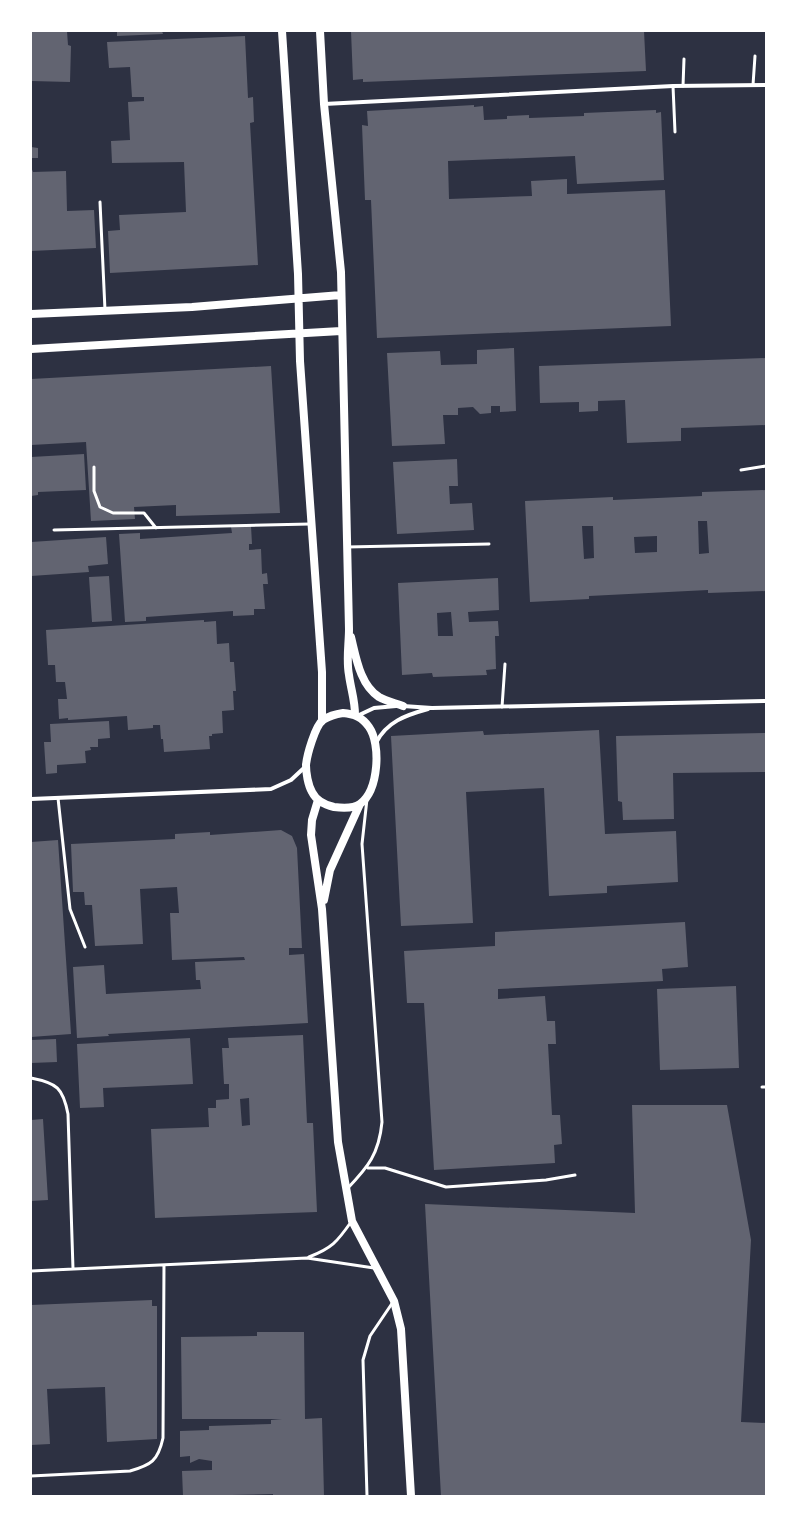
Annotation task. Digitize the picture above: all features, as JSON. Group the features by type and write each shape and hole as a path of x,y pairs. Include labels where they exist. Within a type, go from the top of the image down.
{"main road":[{"path":"282,31 322,672 322,721 315,734 306,765 310,787 318,800 339,808 360,804"},
{"path":"320,31 324,104 341,272 349,676 355,698 356,715"},
{"path":"31,314 192,307 341,296"},
{"path":"31,349 341,331"},
{"path":"349,629 357,661 367,684 378,697 403,706"},
{"path":"322,721 338,714 356,715 369,727 375,744 376,774 368,795 360,804 330,870 322,909"},
{"path":"318,800 312,820 311,835 322,909 338,1142 352,1221 394,1301 401,1329 411,1496"}],"street":[{"path":"324,104 673,86 765,84"},
{"path":"356,715 374,708 403,706 432,708 766,701"},
{"path":"375,744 381,732 390,724 411,713 432,708"},
{"path":"31,799 270,789 291,780 306,765"}],"lane":[{"path":"753,85 755,56"},
{"path":"683,86 684,59"},
{"path":"673,86 674,132"},
{"path":"100,202 104,310"},
{"path":"741,470 766,466"},
{"path":"94,467 94,491 100,507 113,513 144,513 156,528"},
{"path":"54,530 312,524"},
{"path":"347,546 489,544"},
{"path":"502,706 505,664"},
{"path":"346,1191 368,1168 380,1140 382,1122 362,844 368,795"},
{"path":"58,798 70,909 85,947"},
{"path":"31,1078 54,1084 61,1090 65,1099 68,1114 73,1269"},
{"path":"368,1168 379,1167 392,1170 446,1187 546,1180 575,1175"},
{"path":"307,1258 327,1250 334,1245 352,1221"},
{"path":"31,1271 307,1258 376,1268"},
{"path":"31,1476 130,1471 144,1466 154,1460 160,1451 164,1438 164,1265"},
{"path":"367,1496 363,1360 370,1336 394,1301"}],"building":[{"path":"31,31 67,31 68,45 71,46 70,82 31,81"},
{"path":"117,31 162,31 163,34 117,36"},
{"path":"351,31 644,31 646,71 363,82 363,79 353,80"},
{"path":"245,36 248,98 253,97 254,122 250,123 258,265 110,273 108,231 120,230 119,215 186,212 184,162 112,163 111,141 130,140 128,102 144,101 144,97 132,97 130,67 109,68 107,42"},
{"path":"474,105 474,107 483,106 484,120 507,119 507,116 529,115 529,118 584,116 584,113 656,110 656,113 661,112 664,180 577,184 575,156 448,161 449,199 532,196 531,181 567,179 567,194 665,190 671,326 377,338 371,200 365,200 362,125 368,126 367,111"},
{"path":"31,147 38,148 38,158 31,158"},
{"path":"31,167 33,172 66,171 67,211 94,210 96,248 31,251"},
{"path":"514,348 516,411 500,412 500,406 491,406 491,413 480,414 473,407 458,408 458,415 443,415 445,444 392,446 387,353 440,351 441,365 477,364 477,350"},
{"path":"766,358 766,425 681,428 681,441 627,443 625,400 598,401 598,411 579,412 579,402 540,403 539,366"},
{"path":"271,366 280,513 176,516 176,505 134,507 135,519 91,521 86,442 31,445 31,379"},
{"path":"84,454 86,490 38,492 38,495 31,496 31,457"},
{"path":"457,459 458,486 449,486 450,504 472,503 474,530 397,534 393,462"},
{"path":"766,490 766,591 708,593 708,590 589,596 589,599 530,602 525,501 613,497 613,500 702,496 702,492","holes":["698,521 707,521 709,553 699,554","582,526 593,526 594,558 584,559","657,536 657,552 635,553 634,537"]},
{"path":"251,526 252,544 249,544 249,550 261,549 262,574 267,573 268,584 263,584 265,609 254,609 254,615 233,616 233,611 146,617 146,621 125,622 119,534 140,533 140,539 232,533 231,527"},
{"path":"106,537 108,564 88,566 89,572 31,576 31,542"},
{"path":"109,576 112,621 92,622 89,577"},
{"path":"498,578 499,610 468,612 469,622 498,621 499,636 495,636 496,669 486,670 487,675 433,677 432,673 402,675 398,583","holes":["451,612 453,636 438,636 437,613"]},
{"path":"204,620 204,622 216,621 217,644 229,643 230,662 234,662 236,691 233,691 234,710 222,711 223,733 212,734 212,736 209,736 210,749 164,752 160,725 153,725 153,728 128,730 127,716 68,720 68,718 59,719 58,699 67,699 65,682 56,682 55,665 48,665 46,630"},
{"path":"109,721 110,738 98,739 98,747 90,747 91,750 85,751 86,763 57,765 57,773 46,774 44,742 51,742 50,724"},
{"path":"599,730 605,834 676,831 678,882 607,886 607,893 549,896 544,788 466,792 473,923 401,926 391,736 483,731 484,735"},
{"path":"766,733 766,772 673,773 674,819 623,820 622,802 618,801 616,736"},
{"path":"281,830 292,836 297,848 302,948 289,948 289,955 304,954 308,1023 108,1034 109,1036 77,1038 73,967 104,965 106,994 201,989 200,980 196,980 195,962 245,960 244,957 172,960 170,913 179,913 177,887 140,889 143,944 95,946 92,905 85,905 84,892 73,892 71,844 175,839 175,834 210,832 210,835"},
{"path":"58,840 71,1034 31,1037 31,842"},
{"path":"685,922 688,967 662,969 663,981 498,989 498,999 545,996 547,1021 555,1021 556,1044 548,1044 552,1115 560,1115 562,1144 554,1145 555,1163 434,1170 424,1003 407,1003 404,951 495,946 495,932"},
{"path":"736,986 739,1068 660,1070 657,989"},
{"path":"303,1035 307,1123 313,1123 317,1212 155,1218 151,1129 209,1127 208,1108 216,1108 216,1100 229,1099 229,1084 224,1084 222,1048 229,1048 228,1038","holes":["249,1098 250,1125 242,1126 240,1099"]},
{"path":"190,1038 193,1084 103,1088 104,1107 80,1108 77,1044"},
{"path":"56,1039 57,1062 31,1063 31,1040"},
{"path":"632,1105 727,1105 751,1240 741,1422 766,1423 766,1496 441,1496 425,1204 635,1213"},
{"path":"43,1119 48,1200 31,1201 31,1120"},
{"path":"152,1300 152,1306 157,1306 157,1439 107,1442 105,1387 47,1389 50,1444 31,1445 31,1305"},
{"path":"257,1332 304,1332 305,1419 322,1418 324,1496 273,1496 273,1494 183,1496 182,1471 212,1470 212,1461 199,1459 190,1463 190,1456 180,1457 180,1431 209,1430 209,1426 271,1424 271,1420 282,1419 182,1419 181,1337 257,1336"}]}
